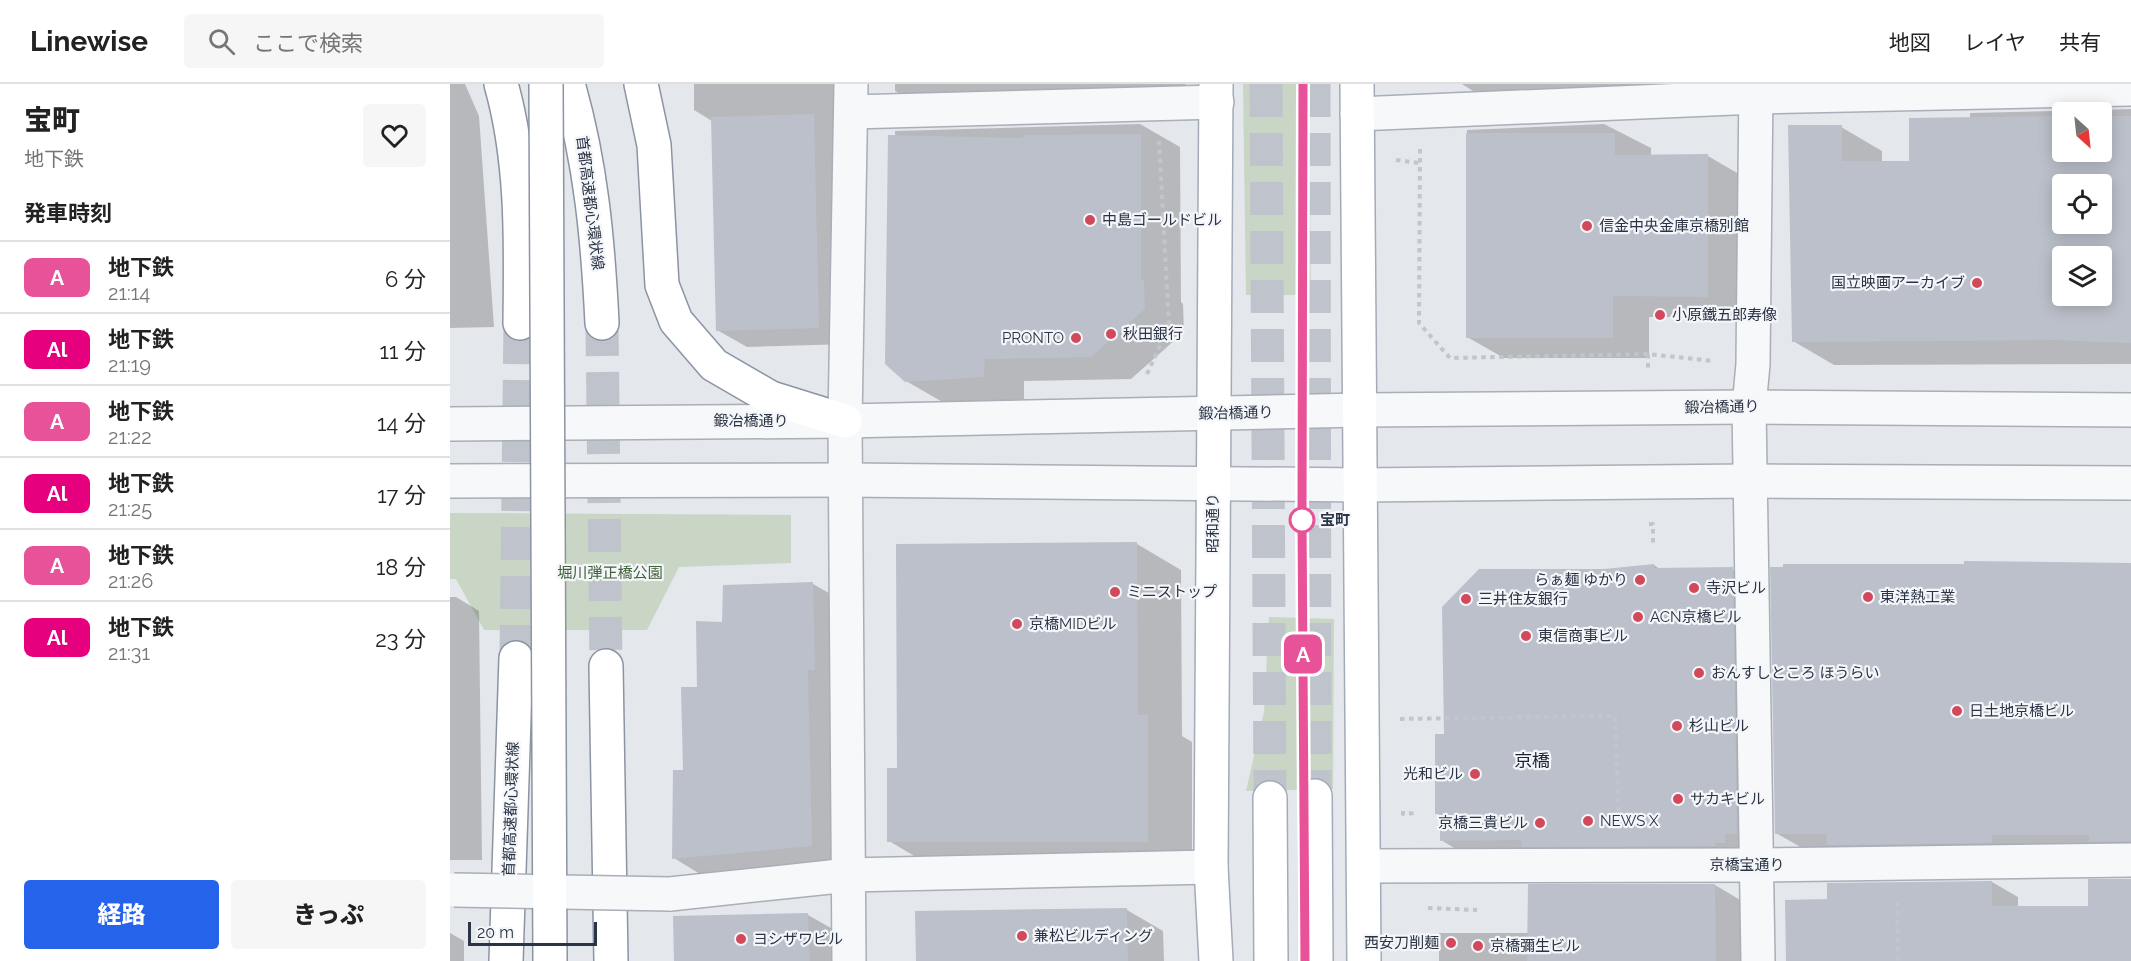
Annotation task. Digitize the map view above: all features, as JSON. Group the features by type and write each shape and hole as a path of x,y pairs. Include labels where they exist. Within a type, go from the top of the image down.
{"main road":[{"path":"501,84 513,143 518,190 521,256 520,323"},
{"path":"546,84 550,961"},
{"name":"首都高速都心環状線","path":"567,84 581,130 590,175 602,323"},
{"path":"641,84 654,145 662,285 676,321 714,365 771,399 845,421"},
{"name":"昭和通り","path":"1216,93 1211,867 1216,961"},
{"path":"1357,99 1362,485 1364,961"},
{"name":"首都高速都心環状線","path":"506,961 516,658"},
{"path":"606,666 611,961"},
{"path":"1315,796 1316,961"},
{"path":"1270,798 1271,961"}],"street":[{"path":"1357,99 1756,90 2131,89"},
{"path":"1756,90 1753,364 1749,406 1758,961"},
{"path":"849,961 845,421 851,98 1216,93"},
{"name":"鍛冶橋通り","path":"450,424 845,421 1360,410 1749,406 2131,410"},
{"path":"450,482 846,480 1362,485 1750,481 2131,483"},
{"name":"京橋宝通り","path":"1364,866 1757,865 2131,860"},
{"path":"452,890 670,894 849,875 1211,867"}],"path":[{"path":"1145,379 1169,326 1158,132"},
{"path":"1420,142 1419,323 1450,358 1648,354 1714,361"},
{"path":"1642,524 1653,524 1653,543"},
{"path":"1363,720 1615,716 1620,865"},
{"path":"1896,863 1898,961"},
{"path":"1426,908 1477,910"}],"green space":[{"path":"1243,84 1309,84 1311,295 1246,295"},
{"name":"堀川弾正橋公園","path":"450,513 791,515 791,563 679,567 647,630 484,630 456,579 450,579"},
{"path":"1269,617 1334,619 1333,789 1246,791 1264,712"}],"building":[{"path":"814,114 819,328 716,331 711,117"},
{"path":"2052,116 2052,162 2112,162 2112,116 2131,116 2131,343 2055,340 1792,342 1788,125 1842,125 1842,161 1909,161 1909,118"},
{"name":"信金中央金庫京橋別館","path":"1466,133 1615,133 1615,155 1708,154 1708,297 1613,296 1613,338 1466,338"},
{"path":"1141,134 1141,279 1144,280 1145,309 1091,357 985,359 984,377 905,382 885,364 888,135 1023,138 1023,135"},
{"name":"京橋MIDビル","path":"1137,542 1138,715 1148,715 1148,842 887,842 887,768 897,768 896,544"},
{"path":"1964,561 2131,563 2131,841 2089,842 2089,835 1992,835 1992,843 1827,845 1826,834 1775,834 1770,567 1783,567 1783,564 1964,564"},
{"path":"1654,564 1654,568 1733,567 1737,834 1725,834 1725,843 1715,843 1715,846 1522,847 1521,840 1440,841 1440,814 1435,814 1435,734 1444,734 1442,607 1479,569 1604,569"},
{"path":"813,582 815,670 808,670 812,846 672,859 673,770 683,770 681,687 697,687 696,621 722,622 723,585"},
{"path":"2088,879 2131,879 2131,961 1786,961 1785,900 1827,899 1827,883 1992,881 1992,906 2088,906"},
{"path":"1528,884 1715,884 1716,961 1527,961"},
{"name":"兼松ビルディング","path":"1127,908 1128,961 916,961 915,911"},
{"name":"ヨシザワビル","path":"808,913 810,961 674,961 673,916"}],"tunnel":[{"path":"1266,84 1270,798"},
{"path":"1314,84 1315,796"},
{"path":"516,658 520,323"},
{"path":"602,323 606,666"}],"metro line":[{"name":"A","path":"1303,84 1302,519 1305,961"}],"place":[{"name":"中島ゴールドビル","path":"1090,220"},
{"name":"信金中央金庫京橋別館","path":"1587,226"},
{"name":"国立映画アーカイブ","path":"1977,283"},
{"name":"小原鐵五郎寿像","path":"1660,315"},
{"name":"秋田銀行","path":"1111,334"},
{"name":"PRONTO","path":"1076,338"},
{"name":"宝町","path":"1302,520"},
{"name":"らぁ麺 ゆかり","path":"1640,580"},
{"name":"寺沢ビル","path":"1694,588"},
{"name":"ミニストップ","path":"1115,592"},
{"name":"東洋熱工業","path":"1868,597"},
{"name":"三井住友銀行","path":"1466,599"},
{"name":"ACN京橋ビル","path":"1638,617"},
{"name":"京橋MIDビル","path":"1017,624"},
{"name":"東信商事ビル","path":"1526,636"},
{"name":"おんすしところ ほうらい","path":"1699,673"},
{"name":"日土地京橋ビル","path":"1957,711"},
{"name":"杉山ビル","path":"1677,726"},
{"name":"光和ビル","path":"1475,774"},
{"name":"サカキビル","path":"1678,799"},
{"name":"NEWS X","path":"1588,821"},
{"name":"京橋三貴ビル","path":"1540,823"},
{"name":"兼松ビルディング","path":"1022,936"},
{"name":"ヨシザワビル","path":"741,939"},
{"name":"西安刀削麺","path":"1451,943"},
{"name":"京橋彌生ビル","path":"1478,946"}],"district":[{"name":"京橋","path":"1532,760"}]}
